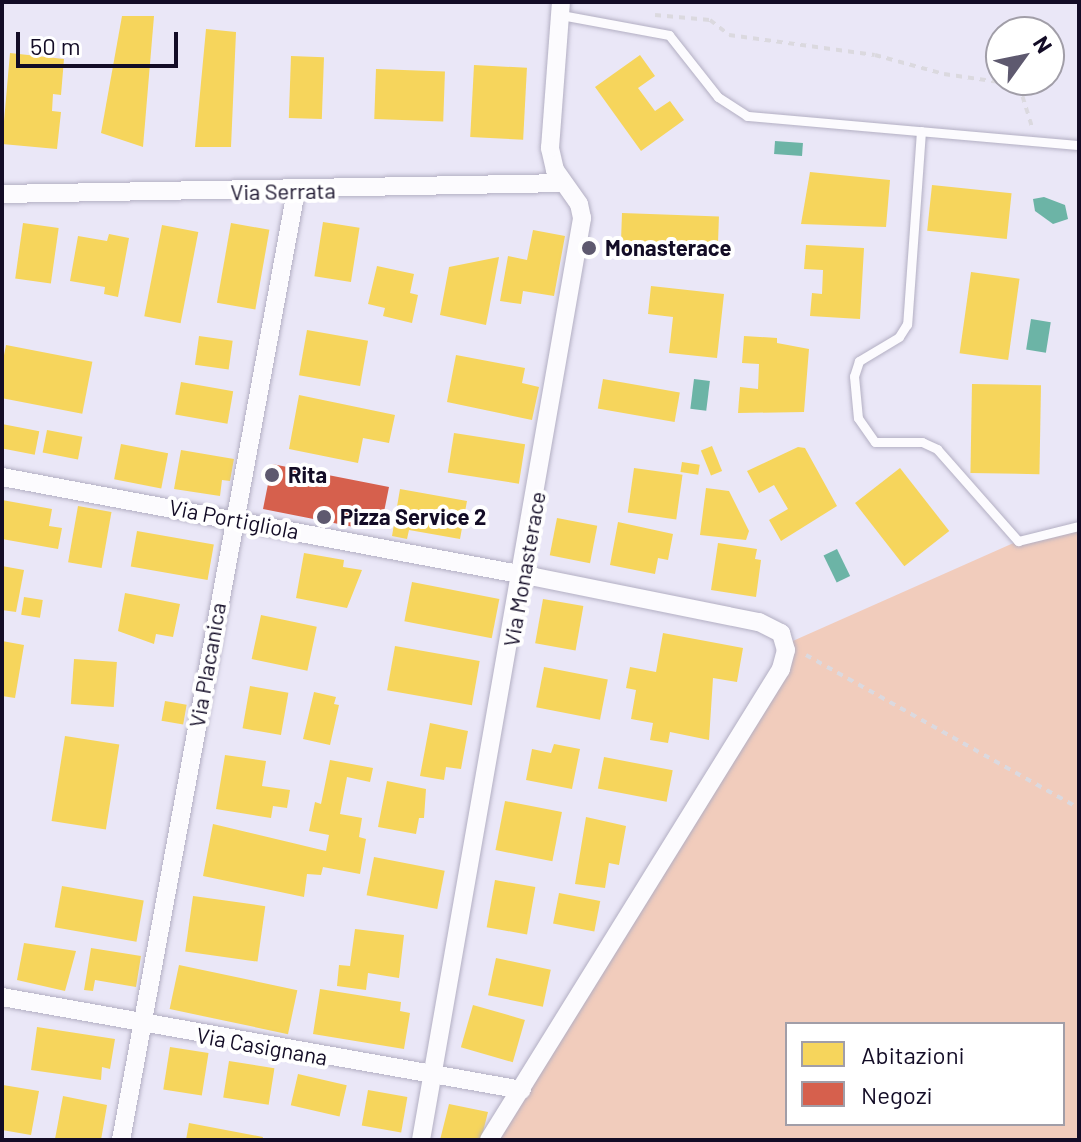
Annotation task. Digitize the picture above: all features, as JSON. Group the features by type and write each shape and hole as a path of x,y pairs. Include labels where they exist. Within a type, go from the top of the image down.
{"street":[{"name":"Via Monasterace","path":"421,1140 523,574 582,218 563,183 550,148 561,8"},
{"name":"Via Serrata","path":"2,194 296,191 563,183"},
{"name":"Via Placanica","path":"121,1140 233,519 296,191"},
{"name":"Via Portigliola","path":"2,477 523,574 759,622 776,629 786,644"},
{"path":"489,1140 781,669 786,644"},
{"name":"Via Casignana","path":"2,997 522,1090"}],"lane":[{"path":"561,8 669,35 724,104 747,116 1079,145"},
{"path":"921,131 907,324 899,337 859,361 854,376 858,418 875,442 922,442 937,449 1018,541 1079,526"}],"path":[{"path":"640,14 710,20 729,35 875,55 944,74 1019,85 1037,141"},
{"path":"786,644 1079,808"}],"shaded area":[{"path":"775,141 803,143 802,156 774,154"},
{"path":"1044,197 1065,205 1068,219 1053,224 1035,211 1033,199"},
{"path":"1031,319 1051,322 1046,353 1026,350"},
{"path":"694,379 710,381 706,411 690,409"},
{"path":"1079,522 1079,1140 489,1140 786,644 1018,541"},
{"path":"837,549 850,576 837,583 824,556"}],"building: Abitazioni":[{"path":"122,16 154,16 143,147 101,133"},
{"path":"206,29 236,32 231,147 195,147"},
{"path":"10,53 64,59 61,95 53,94 52,111 61,112 57,149 2,144"},
{"path":"640,55 655,76 638,88 655,111 670,101 684,120 641,151 595,87"},
{"path":"291,56 324,57 322,119 289,118"},
{"path":"474,65 527,68 523,140 470,137"},
{"path":"376,69 445,71 443,121 374,119"},
{"path":"810,172 890,180 886,227 801,224"},
{"path":"932,185 1012,193 1007,239 927,231"},
{"path":"622,213 719,216 717,258 621,255"},
{"path":"323,222 360,228 351,282 314,276"},
{"path":"23,223 59,228 51,283 15,278"},
{"path":"231,223 269,230 255,310 217,303"},
{"path":"162,225 198,232 181,323 144,316"},
{"path":"533,230 565,236 554,296 523,291 521,304 500,301 508,256 527,260"},
{"path":"109,234 129,238 118,297 104,294 105,287 70,281 78,236 107,241"},
{"path":"806,245 864,248 860,319 810,316 812,293 822,294 823,270 804,269"},
{"path":"499,257 486,325 440,315 449,267"},
{"path":"377,266 414,274 410,293 418,295 412,323 383,316 385,308 368,304"},
{"path":"971,272 1020,279 1008,360 960,353"},
{"path":"651,286 724,294 717,358 669,353 673,317 648,314"},
{"path":"307,330 368,341 360,386 299,375"},
{"path":"199,336 233,341 229,369 195,365"},
{"path":"744,336 777,338 777,343 809,349 804,412 738,413 740,387 758,389 759,364 742,363"},
{"path":"6,345 92,362 82,414 2,398 2,366"},
{"path":"456,355 525,368 522,383 539,387 532,420 447,402"},
{"path":"603,379 680,393 675,422 598,409"},
{"path":"181,382 233,391 227,424 175,414"},
{"path":"972,384 1041,385 1039,474 970,473"},
{"path":"299,395 395,415 389,443 363,438 358,463 289,449"},
{"path":"2,424 39,431 35,455 2,448"},
{"path":"47,430 82,437 78,459 43,453"},
{"path":"454,433 525,444 519,484 448,473"},
{"path":"121,444 168,453 161,488 114,479"},
{"path":"712,446 722,471 711,476 701,450"},
{"path":"798,447 805,448 837,506 781,541 769,520 788,509 774,485 759,493 747,471"},
{"path":"181,450 234,459 230,481 222,480 220,496 174,489"},
{"path":"682,462 700,465 698,475 680,472"},
{"path":"634,468 683,475 676,519 628,513"},
{"path":"900,468 949,531 904,566 855,503"},
{"path":"706,488 729,491 749,531 746,540 700,535"},
{"path":"400,489 467,501 460,539 409,530 407,539 392,536"},
{"path":"2,500 52,509 49,526 62,528 58,549 2,539"},
{"path":"78,506 111,512 102,568 68,562"},
{"path":"557,518 597,526 590,563 550,555"},
{"path":"618,522 673,534 668,560 658,558 655,574 610,565"},
{"path":"137,531 214,545 208,580 131,566"},
{"path":"718,543 757,549 755,559 761,560 756,597 711,590"},
{"path":"304,553 344,560 343,567 362,570 347,608 296,598"},
{"path":"2,566 24,570 16,612 2,610"},
{"path":"412,582 499,599 492,638 404,621"},
{"path":"125,593 180,604 173,637 156,634 154,644 118,631"},
{"path":"24,597 43,600 40,618 21,615"},
{"path":"543,599 583,606 576,650 535,643"},
{"path":"261,615 317,627 307,671 252,659"},
{"path":"663,633 743,648 737,682 713,678 709,740 670,732 668,743 650,740 653,723 631,719 636,690 626,688 630,667 656,672"},
{"path":"2,641 24,645 15,698 2,696"},
{"path":"395,646 480,661 472,705 387,690"},
{"path":"74,659 117,662 114,707 71,704"},
{"path":"544,667 608,679 600,720 536,707"},
{"path":"250,686 288,693 281,735 243,728"},
{"path":"314,692 336,697 334,704 339,705 330,745 303,739"},
{"path":"165,701 187,705 183,725 162,721"},
{"path":"430,723 468,731 461,769 446,767 444,780 420,776"},
{"path":"65,736 119,745 106,830 52,821"},
{"path":"554,744 580,749 572,789 526,780 532,749 551,753"},
{"path":"225,755 266,761 262,786 290,790 287,808 273,806 271,818 216,809"},
{"path":"604,757 673,770 667,802 598,788"},
{"path":"330,760 373,768 370,782 347,777 340,814 362,818 359,837 366,839 360,874 323,867 321,875 307,874 304,897 203,876 213,824 326,851 329,835 309,831 315,802 321,804"},
{"path":"387,781 426,789 424,818 419,818 416,834 378,827"},
{"path":"505,801 562,812 552,861 495,850"},
{"path":"586,817 626,826 619,865 609,863 605,888 575,884"},
{"path":"374,857 445,871 437,909 367,895"},
{"path":"495,880 535,887 527,934 487,927"},
{"path":"62,886 144,900 136,942 55,927"},
{"path":"559,893 600,901 594,931 553,923"},
{"path":"193,896 265,906 257,962 185,951"},
{"path":"355,929 404,935 399,978 368,973 366,990 337,986 339,965 350,966"},
{"path":"24,943 76,951 65,991 17,980"},
{"path":"91,948 141,956 136,987 95,980 93,991 84,990"},
{"path":"496,958 551,970 543,1007 488,995"},
{"path":"179,965 297,990 288,1034 170,1009"},
{"path":"320,989 401,1002 400,1011 410,1013 404,1049 313,1034"},
{"path":"473,1005 525,1020 513,1062 461,1047"},
{"path":"37,1027 115,1039 110,1069 102,1067 101,1080 31,1070"},
{"path":"170,1047 209,1053 202,1096 163,1089"},
{"path":"229,1061 274,1068 269,1105 223,1098"},
{"path":"298,1074 347,1085 340,1116 291,1105"},
{"path":"3,1085 39,1091 31,1135 2,1130"},
{"path":"368,1090 407,1097 401,1132 362,1125"},
{"path":"63,1096 107,1105 101,1140 55,1139"},
{"path":"449,1104 488,1112 481,1140 440,1140"},
{"path":"189,1123 263,1137 262,1140 186,1140"}],"building: Negozi":[{"path":"272,464 389,487 383,517 362,513 359,528 263,509"}],"place":[{"name":"Monasterace","path":"589,248"},
{"name":"Rita","path":"272,475"},
{"name":"Pizza Service 2","path":"324,517"}]}
